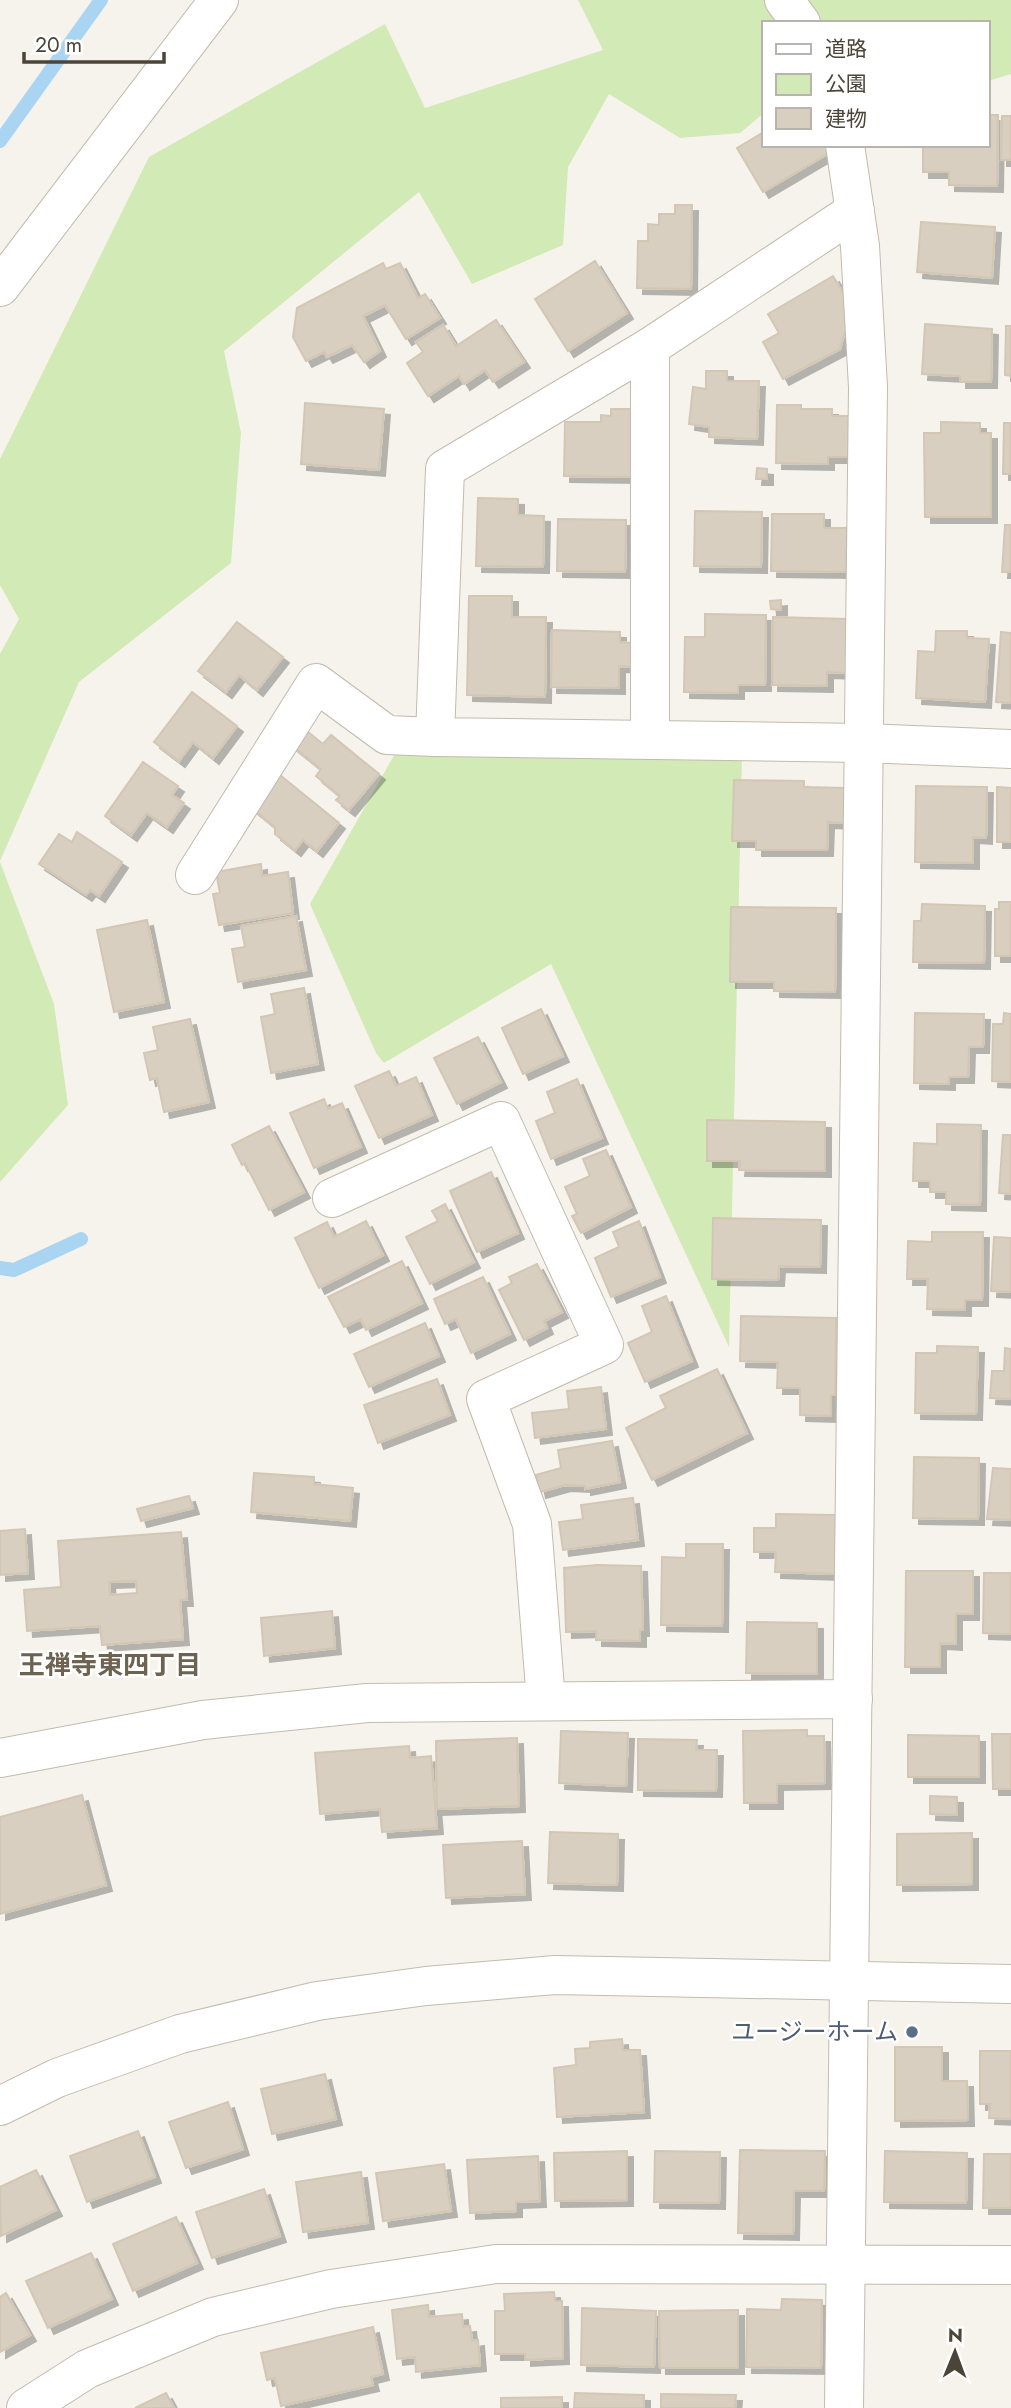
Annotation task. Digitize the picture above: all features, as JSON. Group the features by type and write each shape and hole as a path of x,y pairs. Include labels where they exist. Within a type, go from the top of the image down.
{"street":[{"path":"0,287 219,0"},
{"path":"784,0 800,21"},
{"path":"844,2408 868,387 860,246 845,147"},
{"path":"435,737 445,469 650,348 855,211"},
{"path":"650,348 650,740"},
{"path":"195,875 316,683 387,735 864,743 1011,749"},
{"path":"332,1198 501,1121 604,1345 486,1399 532,1524 546,1702"},
{"path":"0,1758 204,1720 367,1703 853,1699"},
{"path":"0,2106 57,2078 180,2034 317,2001 426,1986 555,1975 1011,1984"},
{"path":"26,2408 87,2369 213,2317 331,2289 496,2264 1011,2265"}],"green space":[{"path":"578,0 1011,0 1011,74 990,80 990,21 762,21 762,115 740,133 680,138 609,94 568,167 563,245 472,284 419,192 224,351 241,433 231,563 79,682 0,861 0,654 19,619 0,585 0,459 149,157 385,24 425,108 603,50"},
{"path":"397,750 742,753 729,1347 551,964 384,1063 376,1053 310,904"},
{"path":"0,862 54,1004 68,1105 0,1182"}],"building":[{"path":"990,115 998,115 997,186 949,185 949,172 923,172 923,147 990,147"},
{"path":"1002,116 1011,116 1011,160 1001,160"},
{"path":"762,133 762,147 825,147 829,153 763,192 737,148"},
{"path":"675,205 692,205 691,289 637,288 638,241 648,241 648,224 659,225 659,214 675,214"},
{"path":"921,222 995,227 992,278 917,272"},
{"path":"595,261 627,313 568,351 535,299"},
{"path":"383,263 386,269 400,263 418,298 425,294 440,318 406,339 385,305 363,316 380,351 364,362 352,345 327,357 324,352 306,361 293,337 297,308"},
{"path":"833,276 852,308 840,349 783,379 763,342 779,333 768,314"},
{"path":"496,320 524,362 493,382 485,370 464,384 459,376 428,396 407,363 423,352 416,342 443,325 456,346"},
{"path":"925,324 992,329 991,382 960,382 960,376 922,374"},
{"path":"1006,326 1011,326 1011,376 1005,375"},
{"path":"706,371 727,371 727,381 759,381 757,439 709,437 709,427 689,424 693,387 706,389"},
{"path":"305,403 384,409 379,470 301,464"},
{"path":"777,405 801,405 801,409 832,409 832,416 849,416 848,457 828,457 828,464 776,463"},
{"path":"611,409 633,409 631,477 564,476 565,422 601,422 601,415 611,416"},
{"path":"941,422 980,423 980,433 991,433 991,517 925,517 924,433 941,433"},
{"path":"1004,423 1011,423 1011,474 1003,474"},
{"path":"757,468 767,469 767,479 756,479"},
{"path":"478,498 518,499 518,515 544,516 543,567 476,566"},
{"path":"695,511 762,512 761,567 694,566"},
{"path":"772,514 824,514 824,528 847,528 846,572 771,571"},
{"path":"558,519 626,520 625,572 557,571"},
{"path":"1005,525 1011,525 1011,572 1002,572"},
{"path":"469,596 512,596 512,617 546,617 545,697 467,695"},
{"path":"781,600 781,610 771,609 770,601"},
{"path":"705,614 766,615 765,685 738,685 738,693 684,692 685,637 705,637"},
{"path":"773,617 848,619 847,673 827,672 827,686 772,685"},
{"path":"237,622 283,657 257,690 239,675 226,692 198,671"},
{"path":"552,630 620,632 620,642 631,643 631,667 619,666 619,688 551,687"},
{"path":"936,631 967,631 967,638 989,639 985,702 916,698 918,651 935,652"},
{"path":"1001,632 1011,633 1011,703 996,702"},
{"path":"192,692 237,726 213,758 193,742 179,761 154,742"},
{"path":"303,728 323,744 331,735 379,774 349,810 336,800 340,796 316,776 321,769 290,744"},
{"path":"143,762 178,786 172,795 184,803 167,827 147,813 131,835 105,816"},
{"path":"275,771 339,823 317,851 303,840 295,850 275,834 275,827 248,805"},
{"path":"734,780 804,781 804,787 845,788 844,823 828,822 827,850 756,850 756,841 732,841"},
{"path":"916,786 987,787 986,838 973,837 973,863 915,862"},
{"path":"997,787 1011,788 1011,842 997,842"},
{"path":"77,832 122,862 99,896 90,890 86,895 39,864 59,834 72,842"},
{"path":"261,864 262,876 288,872 293,913 219,925 213,894 220,893 216,872"},
{"path":"999,902 1011,902 1011,956 995,956 995,909 999,909"},
{"path":"922,904 985,906 984,963 913,962 914,921 921,921"},
{"path":"731,907 836,908 835,992 774,991 774,982 730,982"},
{"path":"296,916 306,970 238,982 232,949 245,947 241,926"},
{"path":"147,920 164,1002 114,1012 97,930"},
{"path":"304,988 318,1064 271,1073 261,1017 275,1014 271,994"},
{"path":"541,1009 563,1056 523,1074 502,1028"},
{"path":"915,1013 984,1014 983,1047 969,1047 968,1077 949,1077 949,1084 914,1083"},
{"path":"1004,1013 1011,1014 1011,1082 992,1081 993,1024 1003,1024"},
{"path":"190,1019 209,1102 164,1112 157,1078 150,1080 144,1053 158,1050 153,1027"},
{"path":"478,1037 501,1082 457,1104 434,1058"},
{"path":"389,1071 396,1086 416,1077 432,1115 379,1138 355,1086"},
{"path":"577,1079 602,1138 551,1159 536,1121 555,1113 547,1092"},
{"path":"324,1099 328,1109 342,1103 361,1147 314,1168 290,1113"},
{"path":"707,1120 825,1122 825,1171 739,1170 740,1161 707,1161"},
{"path":"937,1124 981,1125 980,1205 946,1204 946,1192 930,1192 930,1181 913,1181 914,1143 937,1144"},
{"path":"269,1126 304,1192 269,1210 245,1163 242,1165 232,1145"},
{"path":"1003,1135 1011,1135 1011,1194 999,1193"},
{"path":"606,1150 631,1207 581,1233 572,1216 577,1214 565,1187 590,1176 583,1159"},
{"path":"491,1172 518,1233 477,1252 450,1191"},
{"path":"445,1204 474,1262 430,1284 406,1237 438,1221 432,1211"},
{"path":"713,1218 821,1220 820,1267 779,1266 778,1280 712,1279"},
{"path":"366,1221 383,1255 319,1288 295,1238 327,1222 334,1237"},
{"path":"639,1221 660,1277 611,1297 595,1258 619,1247 613,1232"},
{"path":"932,1232 983,1232 982,1300 965,1300 965,1310 927,1309 928,1279 907,1279 908,1241 932,1242"},
{"path":"994,1237 1011,1238 1011,1292 991,1291"},
{"path":"402,1261 422,1303 366,1330 361,1319 344,1327 328,1297"},
{"path":"537,1264 562,1312 544,1321 547,1328 524,1340 499,1290 512,1283 509,1277"},
{"path":"483,1277 510,1334 471,1353 456,1319 445,1324 434,1299"},
{"path":"666,1296 692,1361 645,1382 628,1343 652,1332 642,1306"},
{"path":"741,1316 836,1318 835,1395 831,1395 831,1416 800,1415 800,1388 777,1388 778,1362 740,1361"},
{"path":"425,1323 439,1356 369,1387 354,1354"},
{"path":"937,1346 978,1347 976,1414 915,1413 916,1353 937,1353"},
{"path":"1005,1348 1011,1349 1011,1399 990,1398 992,1371 1004,1371"},
{"path":"717,1369 747,1433 652,1480 626,1428 666,1408 660,1396"},
{"path":"437,1379 450,1415 378,1443 364,1405"},
{"path":"601,1387 606,1429 535,1438 532,1413 569,1409 567,1391"},
{"path":"612,1441 620,1482 585,1489 585,1486 565,1485 540,1492 536,1475 561,1468 558,1450"},
{"path":"914,1457 979,1458 978,1519 913,1518"},
{"path":"993,1468 1011,1469 1011,1520 987,1519"},
{"path":"254,1473 314,1477 314,1484 353,1488 350,1521 251,1512"},
{"path":"189,1496 193,1508 141,1521 137,1509"},
{"path":"633,1498 638,1540 563,1550 559,1522 583,1519 581,1505"},
{"path":"776,1514 836,1515 835,1574 775,1572 776,1552 754,1552 754,1528 776,1528"},
{"path":"25,1529 28,1573 0,1575 0,1531"},
{"path":"181,1532 187,1600 180,1600 183,1639 102,1645 100,1626 27,1631 24,1590 61,1587 58,1541","holes":["136,1581 137,1593 110,1595 109,1582"]},
{"path":"686,1544 723,1544 722,1626 661,1625 662,1557 686,1558"},
{"path":"597,1565 641,1566 643,1630 640,1630 640,1641 596,1640 596,1631 566,1632 564,1568"},
{"path":"906,1571 973,1571 973,1614 956,1614 956,1644 940,1643 940,1667 905,1667"},
{"path":"984,1573 1011,1573 1011,1634 983,1633"},
{"path":"332,1611 335,1648 264,1656 261,1618"},
{"path":"747,1622 817,1623 817,1674 746,1673"},
{"path":"807,1730 807,1736 824,1736 825,1783 777,1784 777,1803 744,1803 743,1731"},
{"path":"561,1731 628,1733 626,1786 559,1783"},
{"path":"992,1734 1011,1734 1011,1789 993,1789"},
{"path":"908,1735 979,1736 979,1777 908,1777"},
{"path":"517,1738 519,1806 437,1809 436,1741"},
{"path":"638,1739 697,1740 696,1750 717,1750 716,1791 638,1790"},
{"path":"409,1746 410,1758 431,1756 437,1828 382,1832 380,1809 320,1814 315,1753"},
{"path":"82,1795 106,1885 0,1914 0,1817"},
{"path":"930,1796 957,1797 957,1815 930,1814"},
{"path":"550,1832 618,1834 617,1885 548,1883"},
{"path":"972,1833 972,1884 897,1885 897,1834"},
{"path":"522,1841 525,1894 446,1898 443,1845"},
{"path":"622,2039 623,2050 640,2050 644,2112 557,2117 554,2068 576,2065 575,2049 590,2048 590,2042"},
{"path":"895,2047 942,2047 942,2081 967,2081 968,2120 895,2121"},
{"path":"980,2051 1011,2051 1011,2119 989,2118 990,2104 980,2104"},
{"path":"325,2074 336,2119 272,2134 261,2089"},
{"path":"228,2102 243,2149 186,2168 169,2122"},
{"path":"138,2131 155,2177 87,2202 70,2156"},
{"path":"740,2150 825,2151 824,2191 794,2191 793,2234 738,2233"},
{"path":"627,2151 627,2200 555,2201 554,2153"},
{"path":"655,2151 720,2152 719,2203 654,2202"},
{"path":"885,2151 967,2153 966,2203 884,2202"},
{"path":"984,2154 1011,2154 1011,2208 983,2208"},
{"path":"538,2156 540,2201 516,2202 516,2211 470,2213 467,2160"},
{"path":"444,2164 451,2211 383,2221 376,2173"},
{"path":"36,2170 56,2210 1,2236 0,2187"},
{"path":"361,2172 368,2223 303,2232 296,2182"},
{"path":"264,2189 280,2236 212,2258 196,2212"},
{"path":"176,2217 197,2263 133,2291 113,2244"},
{"path":"91,2253 112,2299 48,2328 26,2281"},
{"path":"554,2292 555,2301 562,2301 563,2358 525,2360 525,2354 495,2354 495,2311 505,2311 504,2294"},
{"path":"6,2293 30,2335 0,2352 0,2297"},
{"path":"782,2299 822,2300 821,2368 746,2367 747,2309 781,2310"},
{"path":"428,2305 429,2317 462,2314 463,2327 470,2326 472,2341 478,2340 480,2365 416,2372 415,2357 397,2359 392,2310"},
{"path":"582,2308 656,2311 654,2367 581,2365"},
{"path":"738,2310 738,2368 660,2368 659,2311"},
{"path":"373,2327 383,2374 371,2377 373,2385 281,2406 275,2378 267,2380 261,2353"},
{"path":"166,2393 174,2408 135,2408"},
{"path":"575,2393 644,2395 644,2408 574,2408"},
{"path":"661,2394 736,2395 735,2408 661,2408"},
{"path":"562,2397 562,2408 501,2408 501,2398"}],"waterway":[{"path":"0,141 101,0"},
{"path":"0,1268 14,1270 81,1239"}],"place":[{"name":"ユージーホーム","path":"912,2032"}],"district":[{"name":"王禅寺東四丁目","path":"110,1665"}]}
